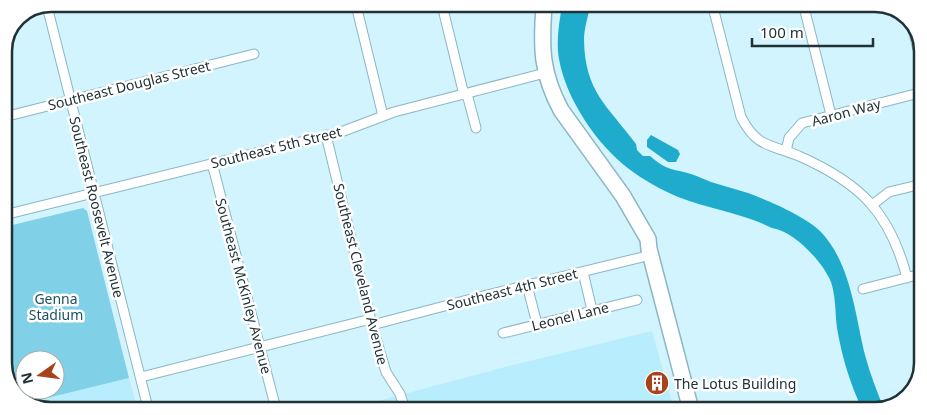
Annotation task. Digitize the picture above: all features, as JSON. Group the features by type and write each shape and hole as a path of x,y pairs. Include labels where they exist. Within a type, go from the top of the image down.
{"main road":[{"path":"537,12 535,38 542,74 561,110 623,196 648,239 689,402"},
{"path":"542,74 541,38 543,12"}],"street":[{"path":"714,12 741,117 749,132 760,142 786,151 833,172 854,186 884,221 901,256 907,278"},
{"path":"805,12 831,115"},
{"name":"Southeast Roosevelt Avenue","path":"48,13 147,402"},
{"path":"358,13 383,116"},
{"path":"444,13 476,128"},
{"name":"Southeast Douglas Street","path":"13,115 254,54"},
{"name":"Southeast 5th Street","path":"13,213 326,135 383,116 542,74"},
{"name":"Aaron Way","path":"786,151 789,138 802,123 914,94"},
{"name":"Southeast Cleveland Avenue","path":"326,135 371,322 386,372 400,394 402,402"},
{"name":"Southeast McKinley Avenue","path":"212,163 274,402"},
{"path":"872,205 889,192 914,186"},
{"name":"Southeast 4th Street","path":"141,377 260,347 583,272 650,252"},
{"path":"583,272 592,310"},
{"path":"863,289 914,276"},
{"path":"527,285 537,324"},
{"name":"Leonel Lane","path":"503,333 637,300"}],"shaded area":[{"path":"561,12 588,12 584,40 588,73 607,108 636,144 637,150 643,156 650,156 671,169 694,175 765,200 797,215 821,232 839,259 845,274 855,307 867,362 881,401 858,401 841,349 833,288 827,274 815,257 798,241 781,230 678,197 640,177 617,159 585,120 568,90 559,59"},
{"path":"651,135 678,150 680,154 676,162 668,162 647,147 647,140"},
{"path":"652,331 672,402 374,402 505,367"},
{"path":"129,378 135,402 52,402 38,400 65,400 65,394"}],"green space":[{"name":"Genna Stadium","path":"83,208 87,211 129,378 65,394 65,350 15,350 15,376 13,366 13,225"}],"place":[{"name":"The Lotus Building","path":"657,383"}]}
